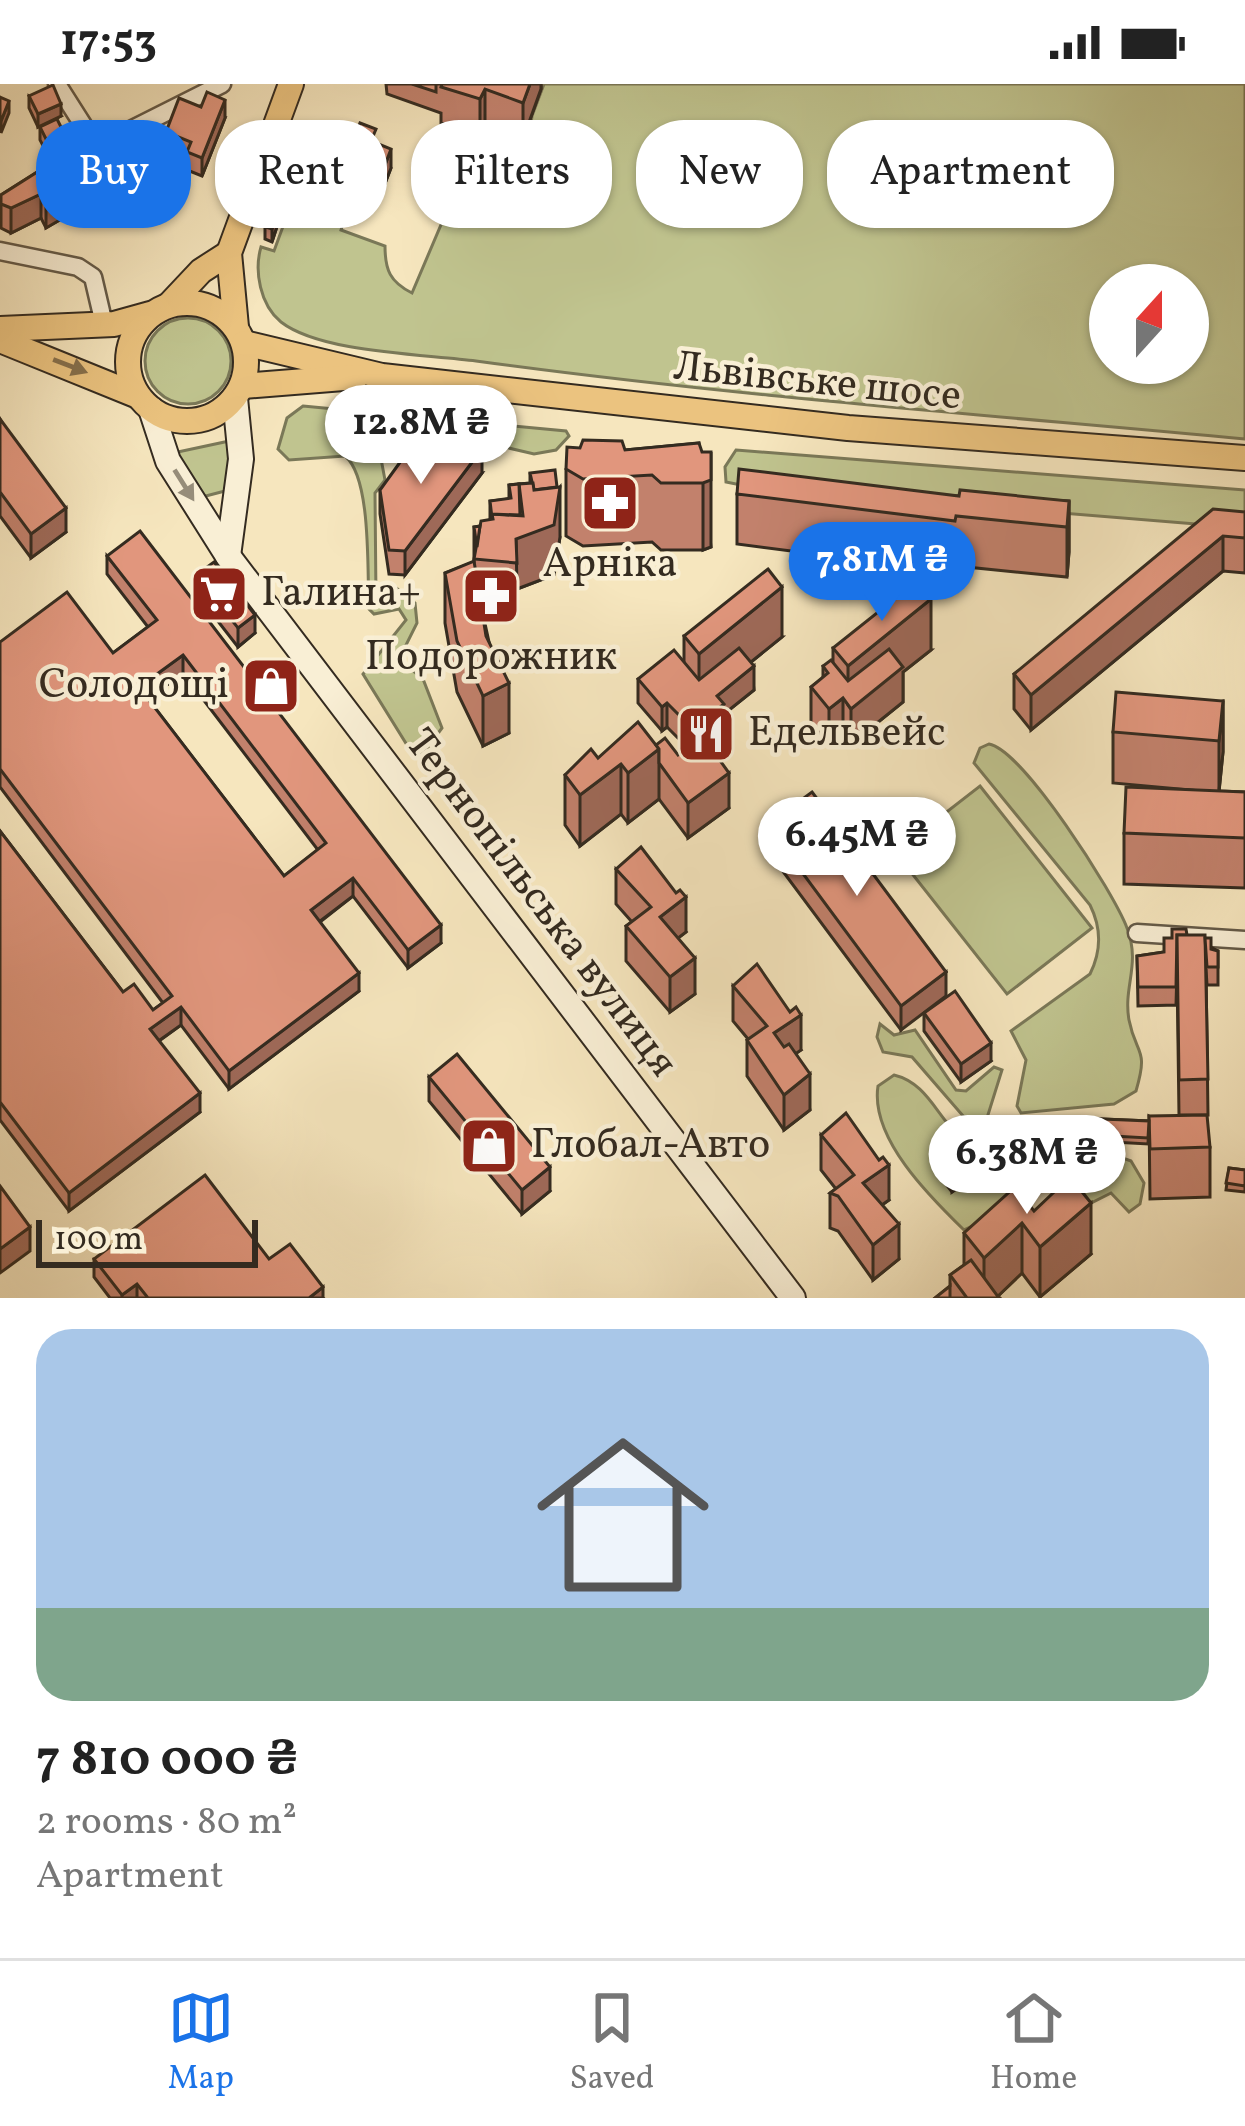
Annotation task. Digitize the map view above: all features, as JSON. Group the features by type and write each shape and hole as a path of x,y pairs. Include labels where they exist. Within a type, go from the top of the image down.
{"main road":[{"path":"228,556 241,460 240,335 229,253 291,84"},
{"path":"145,402 130,379 131,343 201,271 229,253"},
{"path":"0,329 104,324 161,309 206,305 240,335"},
{"name":"Львівське шосе","path":"240,335 382,376 848,428 1245,458"},
{"path":"0,340 186,422 205,419 239,392"},
{"name":"Львівське шосе","path":"239,392 382,376"},
{"name":"Тернопільська вулиця","path":"145,402 168,460 228,556 793,1298"}],"street":[{"path":"57,84 98,147 222,84"},
{"path":"0,251 78,267 93,277 104,324"},
{"path":"1137,933 1245,940"}],"green space":[{"path":"544,84 1245,84 1245,439 764,395 374,350 321,340 274,315 260,287 258,266 261,247 274,251 282,228 342,228 385,246 390,274 412,293 440,228 612,228 612,120 531,120"},
{"path":"188,318 218,331 231,361 218,391 188,404 158,391 145,361 158,331"},
{"path":"303,406 566,431 569,436 556,450 534,454 496,445 427,452 379,448 385,480 375,493 376,598 394,586 415,603 417,623 399,659 423,679 442,728 423,754 412,753 363,674 406,620 399,609 374,614 369,609 364,505 354,467 345,456 289,460 278,449 287,418"},
{"path":"234,440 225,491 202,497 173,453"},
{"path":"736,450 1245,490 1245,528 756,488 726,482 725,467"},
{"path":"989,744 1004,752 1044,796 1087,856 1127,928 1132,953 1129,1020 1141,1066 1136,1091 1114,1104 1021,1113 1017,1106 1026,1060 1011,1031 1090,974 1097,956 1098,930 1090,905 974,763 980,748"},
{"path":"980,786 1092,928 1007,994 895,852"},
{"path":"880,1024 894,1035 915,1030 956,1090 966,1091 994,1067 1002,1070 987,1118 964,1117 912,1057 883,1052 877,1037"},
{"path":"894,1075 918,1087 960,1137 990,1152 1092,1154 1131,1161 1144,1183 1140,1204 1129,1212 1111,1193 1091,1203 1081,1190 1039,1184 1015,1194 964,1230 905,1165 883,1126 878,1086"}],"building":[{"path":"412,84 436,84 436,92"},
{"path":"442,84 530,84 523,103 485,89 480,99"},
{"path":"53,85 61,104 38,114 29,96"},
{"path":"207,92 225,100 202,158 191,154 191,120 171,120 179,98 201,107"},
{"path":"0,97 9,101 1,121 0,121"},
{"path":"36,173 36,196 11,208 1,204 1,195"},
{"path":"0,419 66,508 31,534 0,492"},
{"path":"419,436 482,449 405,551 389,550 380,490"},
{"path":"583,440 622,441 625,450 699,443 702,452 711,452 711,480 661,483 652,475 583,479 566,469 567,447 580,448"},
{"path":"739,469 959,496 960,490 1069,501 1067,527 956,516 955,521 737,494"},
{"path":"555,470 557,487 534,490 530,473"},
{"path":"533,483 534,490 560,487 554,525 516,539 517,563 474,559 481,521 493,519 492,514 523,516 519,484"},
{"path":"519,484 520,515 492,514 492,518 490,501 511,498 509,485"},
{"path":"1213,509 1245,512 1245,538 1223,536 1031,695 1014,674"},
{"path":"140,531 441,925 408,950 353,878 311,910 359,973 229,1071 181,1007 150,1029 200,1093 69,1193 0,1102 0,831 123,992 134,984 153,1010 172,996 0,769 0,642 67,592 113,653 157,620 107,556","holes":["183,655 326,843 284,876 139,687"]},
{"path":"474,561 486,636 509,683 483,696 457,641 445,573"},
{"path":"214,562 255,615 238,628 196,575"},
{"path":"768,569 782,587 699,654 684,636"},
{"path":"917,581 931,599 848,666 833,648"},
{"path":"739,648 754,666 717,696 724,704 699,724 667,703 662,707 638,679 674,650 699,680"},
{"path":"889,649 903,667 851,709 843,698 829,709 811,687 828,673 823,666 831,660 848,681"},
{"path":"1116,692 1223,701 1219,741 1113,732"},
{"path":"638,722 659,749 628,773 621,764 580,795 565,775 591,749 598,758"},
{"path":"703,737 729,773 688,803 659,763 656,745 665,738 678,755"},
{"path":"1126,787 1245,792 1245,838 1124,833"},
{"path":"812,792 946,972 901,1006 767,825"},
{"path":"641,847 676,893 680,890 686,897 660,917 695,958 670,977 626,926 651,907 616,869"},
{"path":"1172,929 1186,929 1187,935 1177,935 1176,987 1138,987 1137,956 1164,952 1164,938 1172,938"},
{"path":"1177,935 1205,935 1208,1079 1179,1080"},
{"path":"1205,938 1211,938 1211,949 1218,951 1218,967 1207,967"},
{"path":"757,964 790,1012 796,1007 801,1015 774,1033 784,1047 789,1044 810,1074 784,1095 747,1040 767,1026 733,986"},
{"path":"955,991 991,1043 961,1064 924,1013"},
{"path":"457,1054 550,1167 522,1190 429,1077"},
{"path":"846,1113 879,1160 883,1157 889,1165 863,1183 899,1224 873,1245 838,1196 830,1193 854,1175 821,1135"},
{"path":"1207,1115 1210,1147 1150,1149 1149,1116"},
{"path":"1078,1118 1149,1121 1148,1138 1077,1134"},
{"path":"948,1153 963,1172 952,1180 937,1161"},
{"path":"1229,1168 1245,1170 1245,1186 1226,1183"},
{"path":"205,1175 269,1259 290,1244 323,1287 309,1298 148,1298 137,1284 122,1295 94,1259"},
{"path":"1070,1177 1091,1203 1040,1247 1022,1223 984,1258 964,1233 1015,1187 1034,1211"},
{"path":"0,1186 30,1227 0,1249"},
{"path":"971,1260 999,1298 967,1298 950,1275"}],"place":[{"name":"Арніка","path":"610,503"},
{"name":"Галина+","path":"219,594"},
{"name":"Подорожник","path":"491,596"},
{"name":"Солодощі","path":"271,686"},
{"name":"Едельвейс","path":"706,734"},
{"name":"Глобал-Авто","path":"489,1146"}]}
